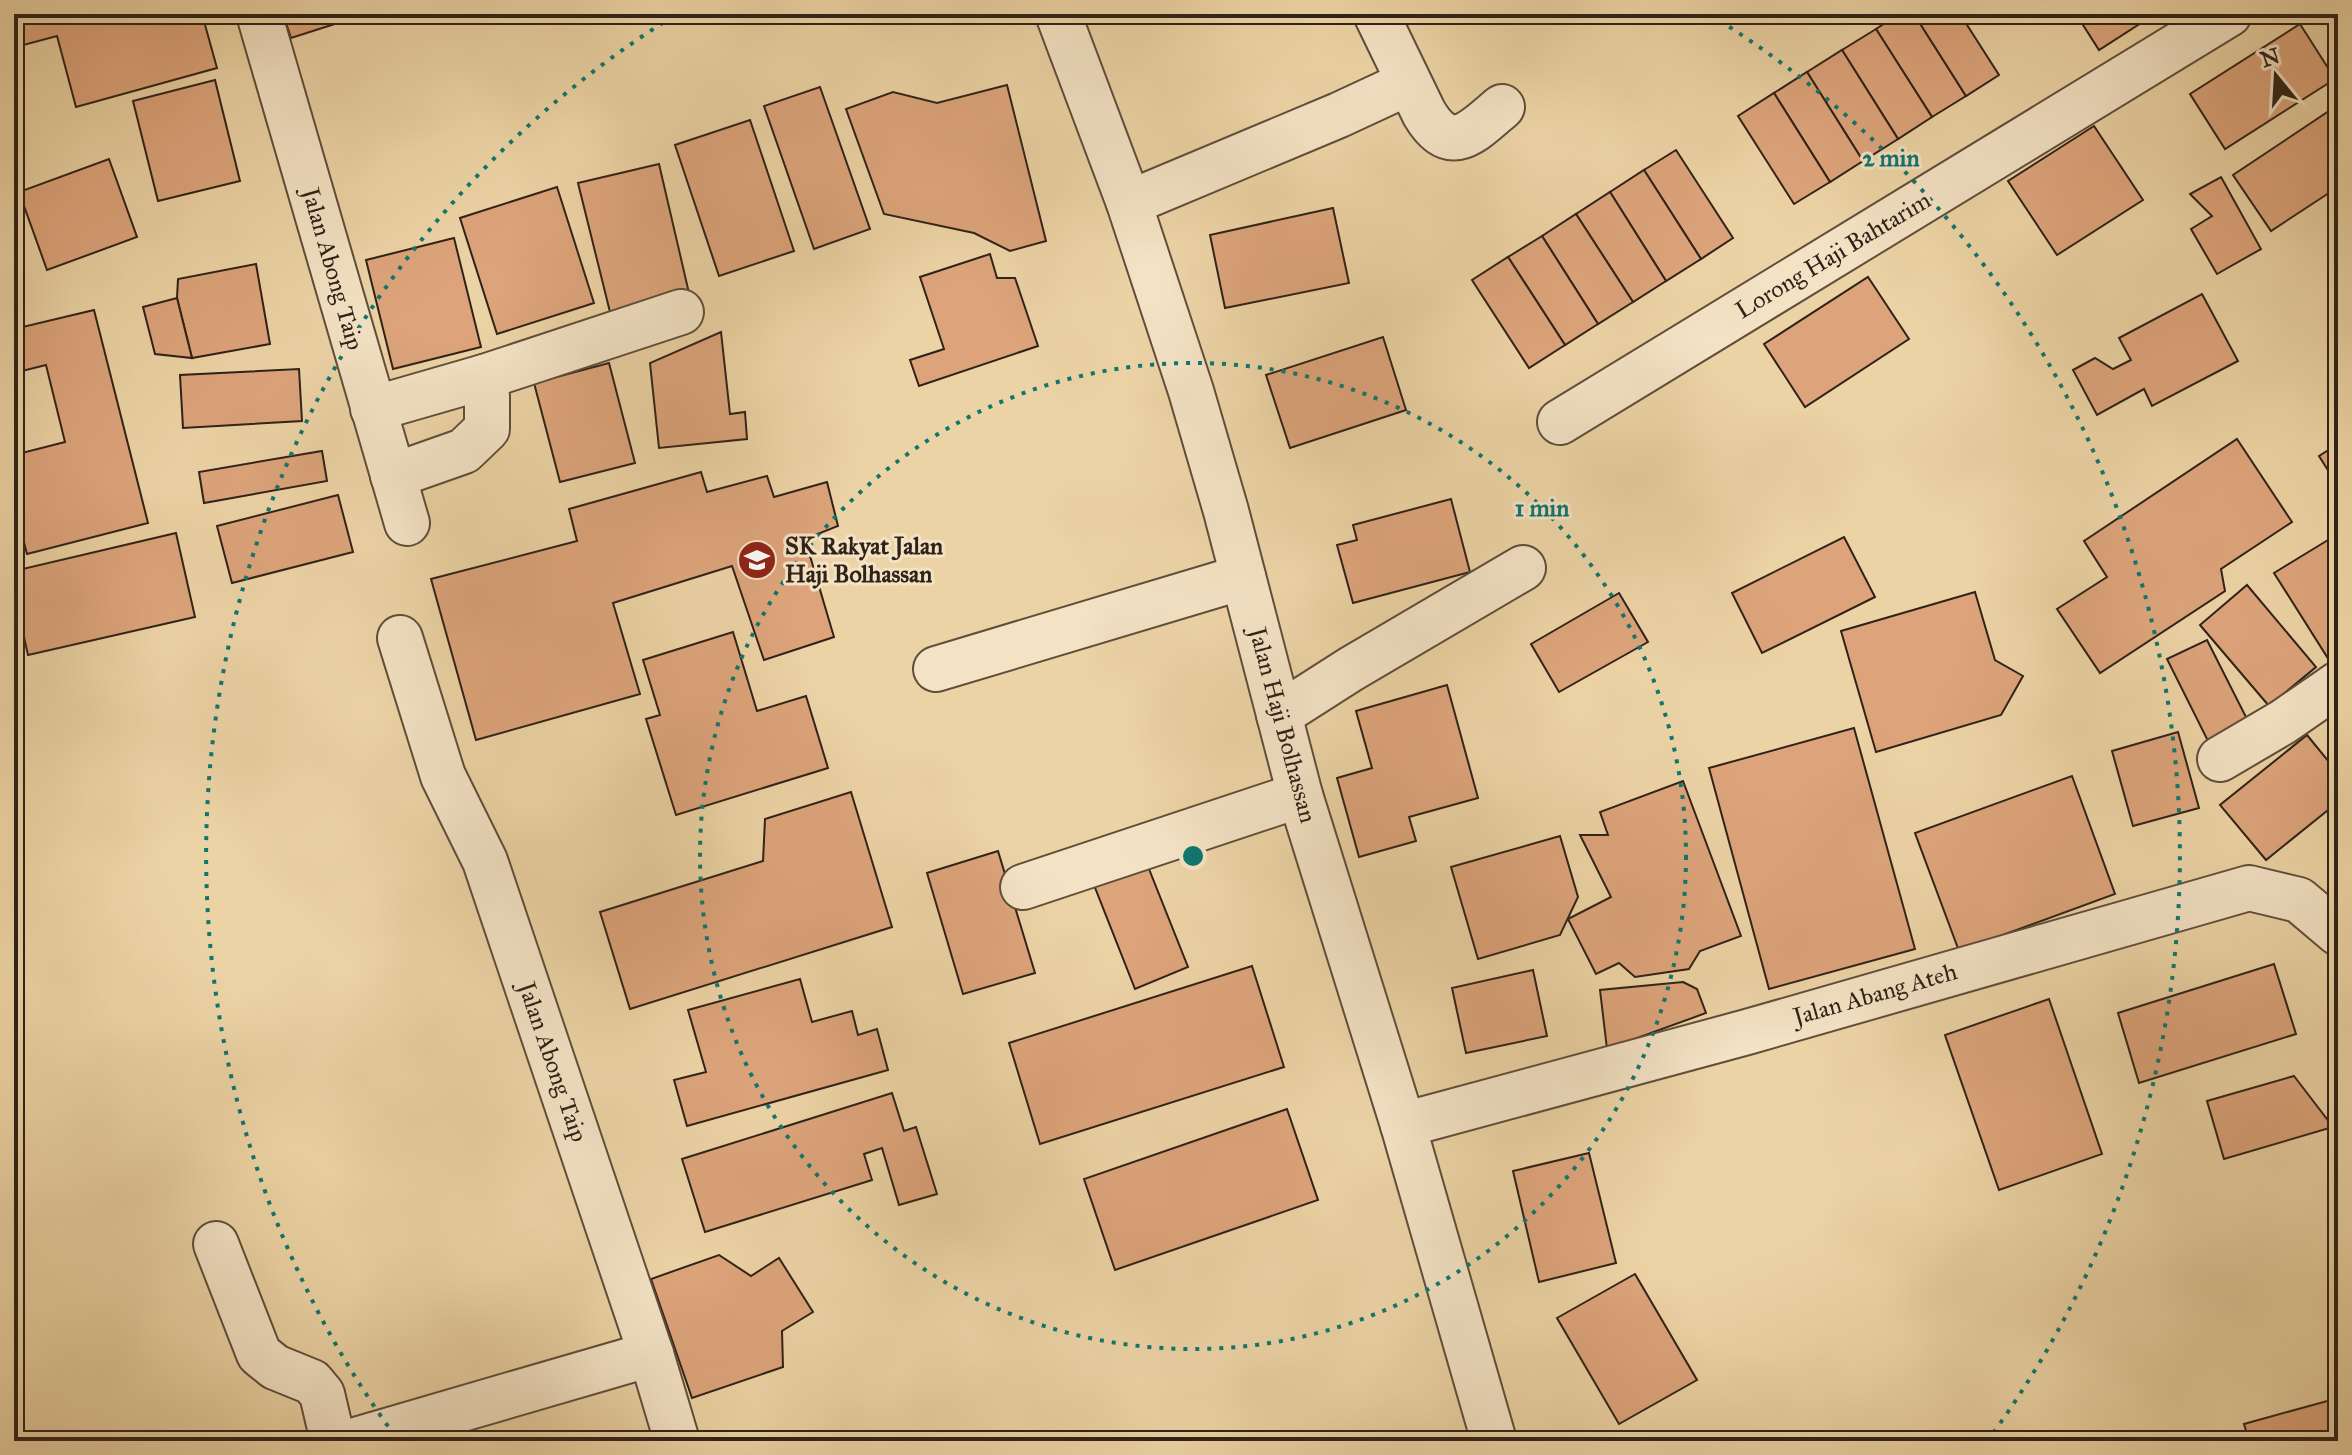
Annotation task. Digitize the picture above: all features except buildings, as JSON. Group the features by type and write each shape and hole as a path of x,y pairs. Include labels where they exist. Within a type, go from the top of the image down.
{"street":[{"name":"Jalan Abong Taip","path":"259,14 407,523"},
{"name":"Jalan Haji Bolhassan","path":"1058,14 1129,203 1191,391 1300,795 1403,1125 1494,1441"},
{"path":"1376,14 1408,83 1433,127 1447,137 1466,136 1502,107"},
{"name":"Lorong Haji Bahtarim","path":"1560,422 2229,14"},
{"path":"1129,203 1408,83"},
{"path":"373,409 484,377 681,312"},
{"path":"393,476 464,451 487,429 484,377"},
{"path":"1279,715 1523,568"},
{"path":"936,669 1243,577"},
{"name":"Jalan Abong Taip","path":"400,638 443,776 485,861 651,1354 677,1441"},
{"path":"2220,759 2283,722 2338,684"},
{"path":"1023,887 1300,795"},
{"name":"Jalan Abang Ateh","path":"1403,1125 1732,1036 2249,888 2299,900 2338,933"},
{"path":"216,1244 259,1354 275,1367 312,1382 322,1394 333,1441"},
{"path":"352,1441 651,1354"}],"place":[{"name":"SK Rakyat Jalan Haji Bolhassan","path":"757,560"}]}
